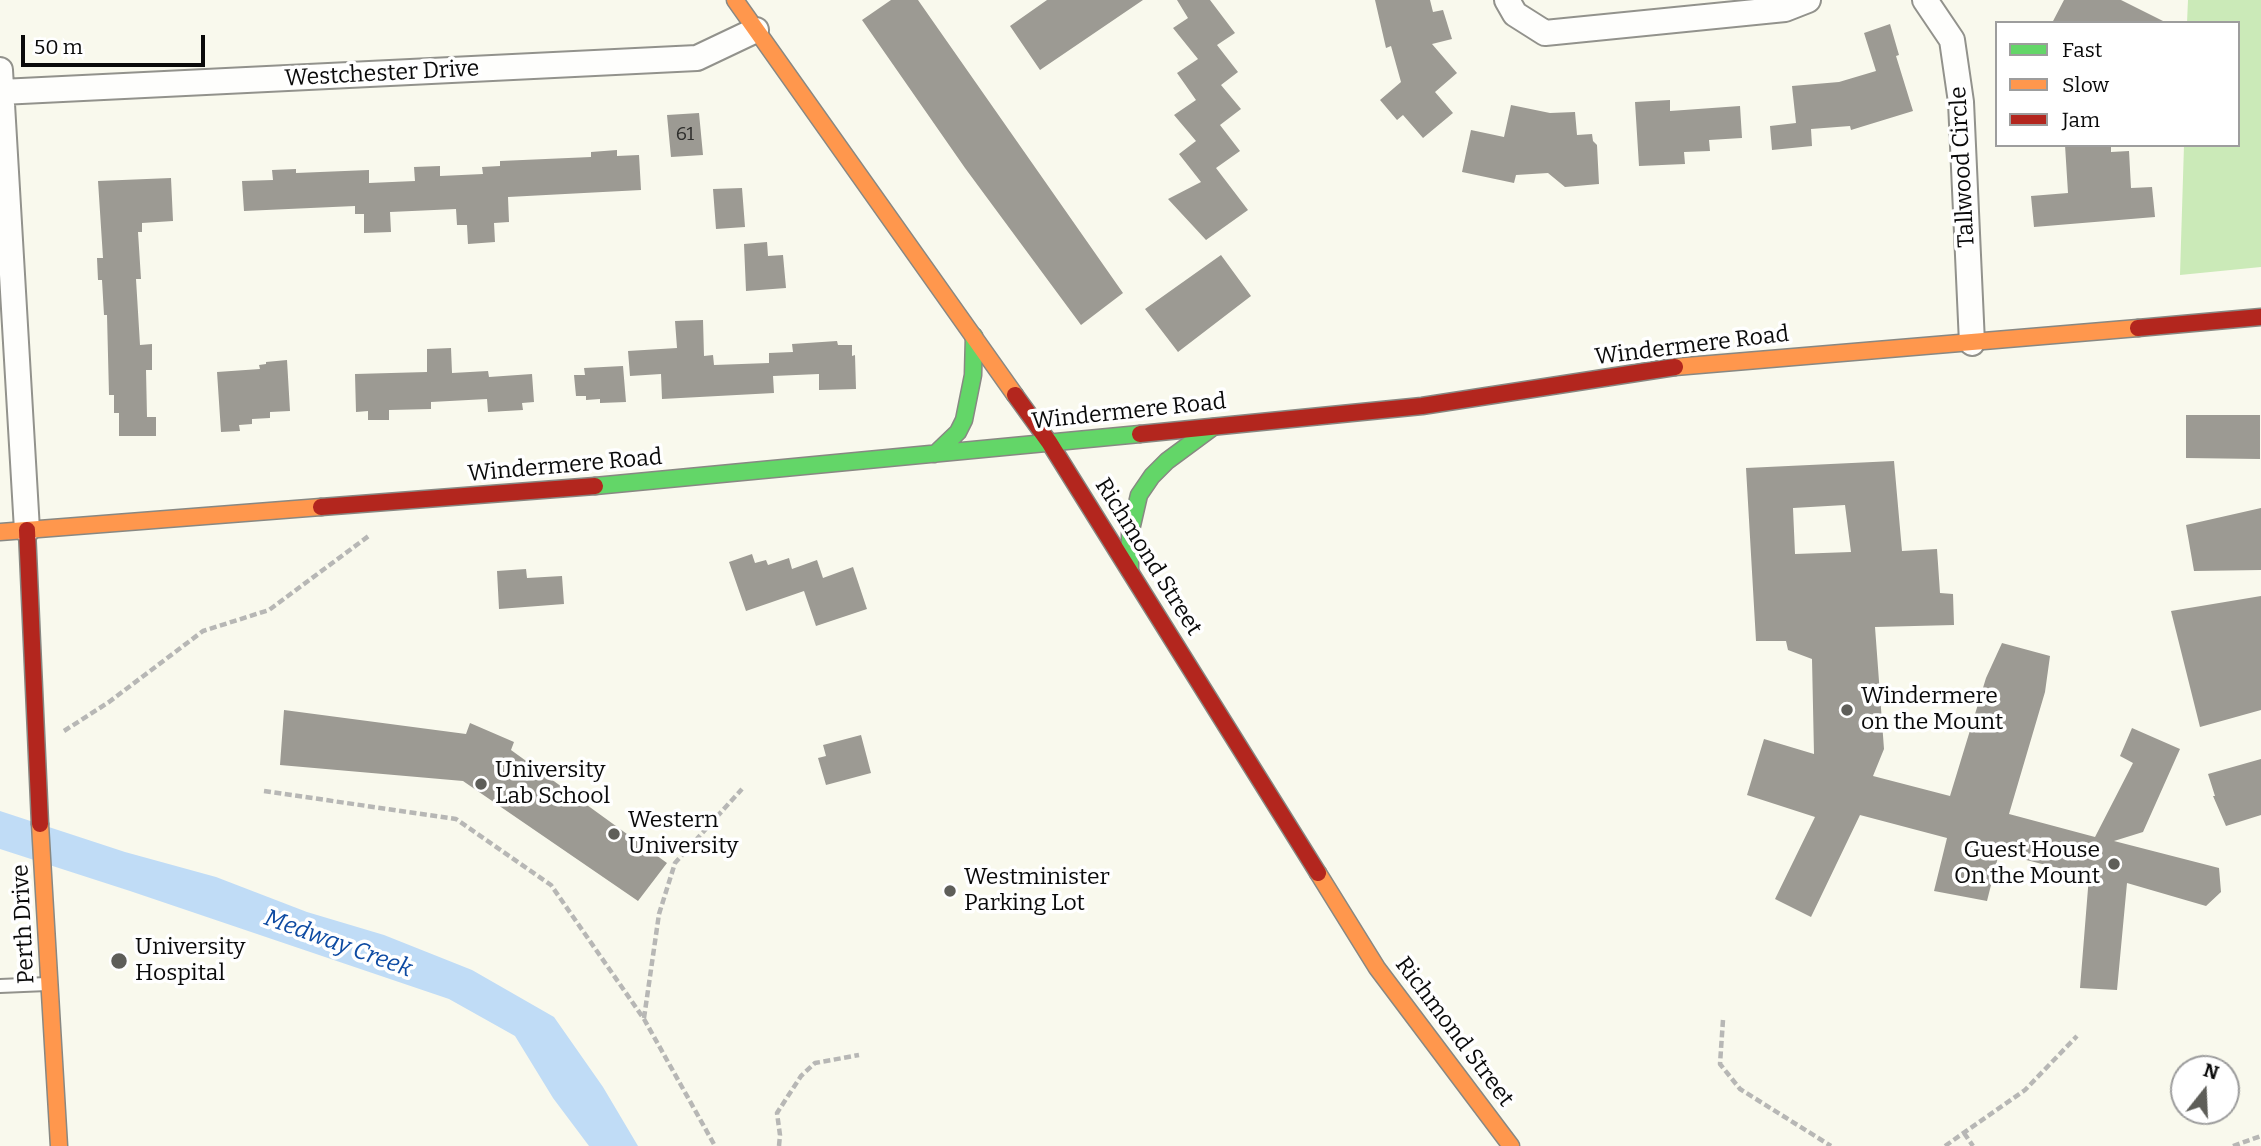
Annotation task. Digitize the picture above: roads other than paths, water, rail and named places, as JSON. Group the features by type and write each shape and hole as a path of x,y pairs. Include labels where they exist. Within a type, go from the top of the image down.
{"main road":[{"name":"Richmond Street","path":"735,0 1049,442 1377,968 1511,1146"},
{"name":"Windermere Road","path":"0,532 641,483 1422,406 1695,364 2261,317"},
{"path":"935,454 958,432 964,420 973,375 974,336"},
{"path":"1130,571 1130,534 1139,495 1167,461 1213,426"},
{"name":"Perth Drive","path":"27,530 38,787 59,1146"}],"street":[{"path":"1507,0 1515,13 1545,33 1785,9 1808,0"},
{"name":"Tallwood Circle","path":"1925,0 1951,40 1961,102 1972,343"},
{"name":"Westchester Drive","path":"1,81 697,58 756,30"},
{"path":"1,81 27,530"}],"lane":[{"path":"0,986 50,984"}],"water":[{"name":"Medway Creek","path":"0,811 125,852 216,877 307,912 384,935 472,970 554,1017 603,1087 638,1146 589,1146 553,1098 515,1036 449,999 0,849"}],"place":[{"name":"Windermere on the Mount","path":"1847,710"},
{"name":"University Lab School","path":"481,784"},
{"name":"Western University","path":"614,834"},
{"name":"Guest House On the Mount","path":"2114,864"},
{"name":"Westminister Parking Lot","path":"950,891"},
{"name":"University Hospital","path":"119,961"}]}
